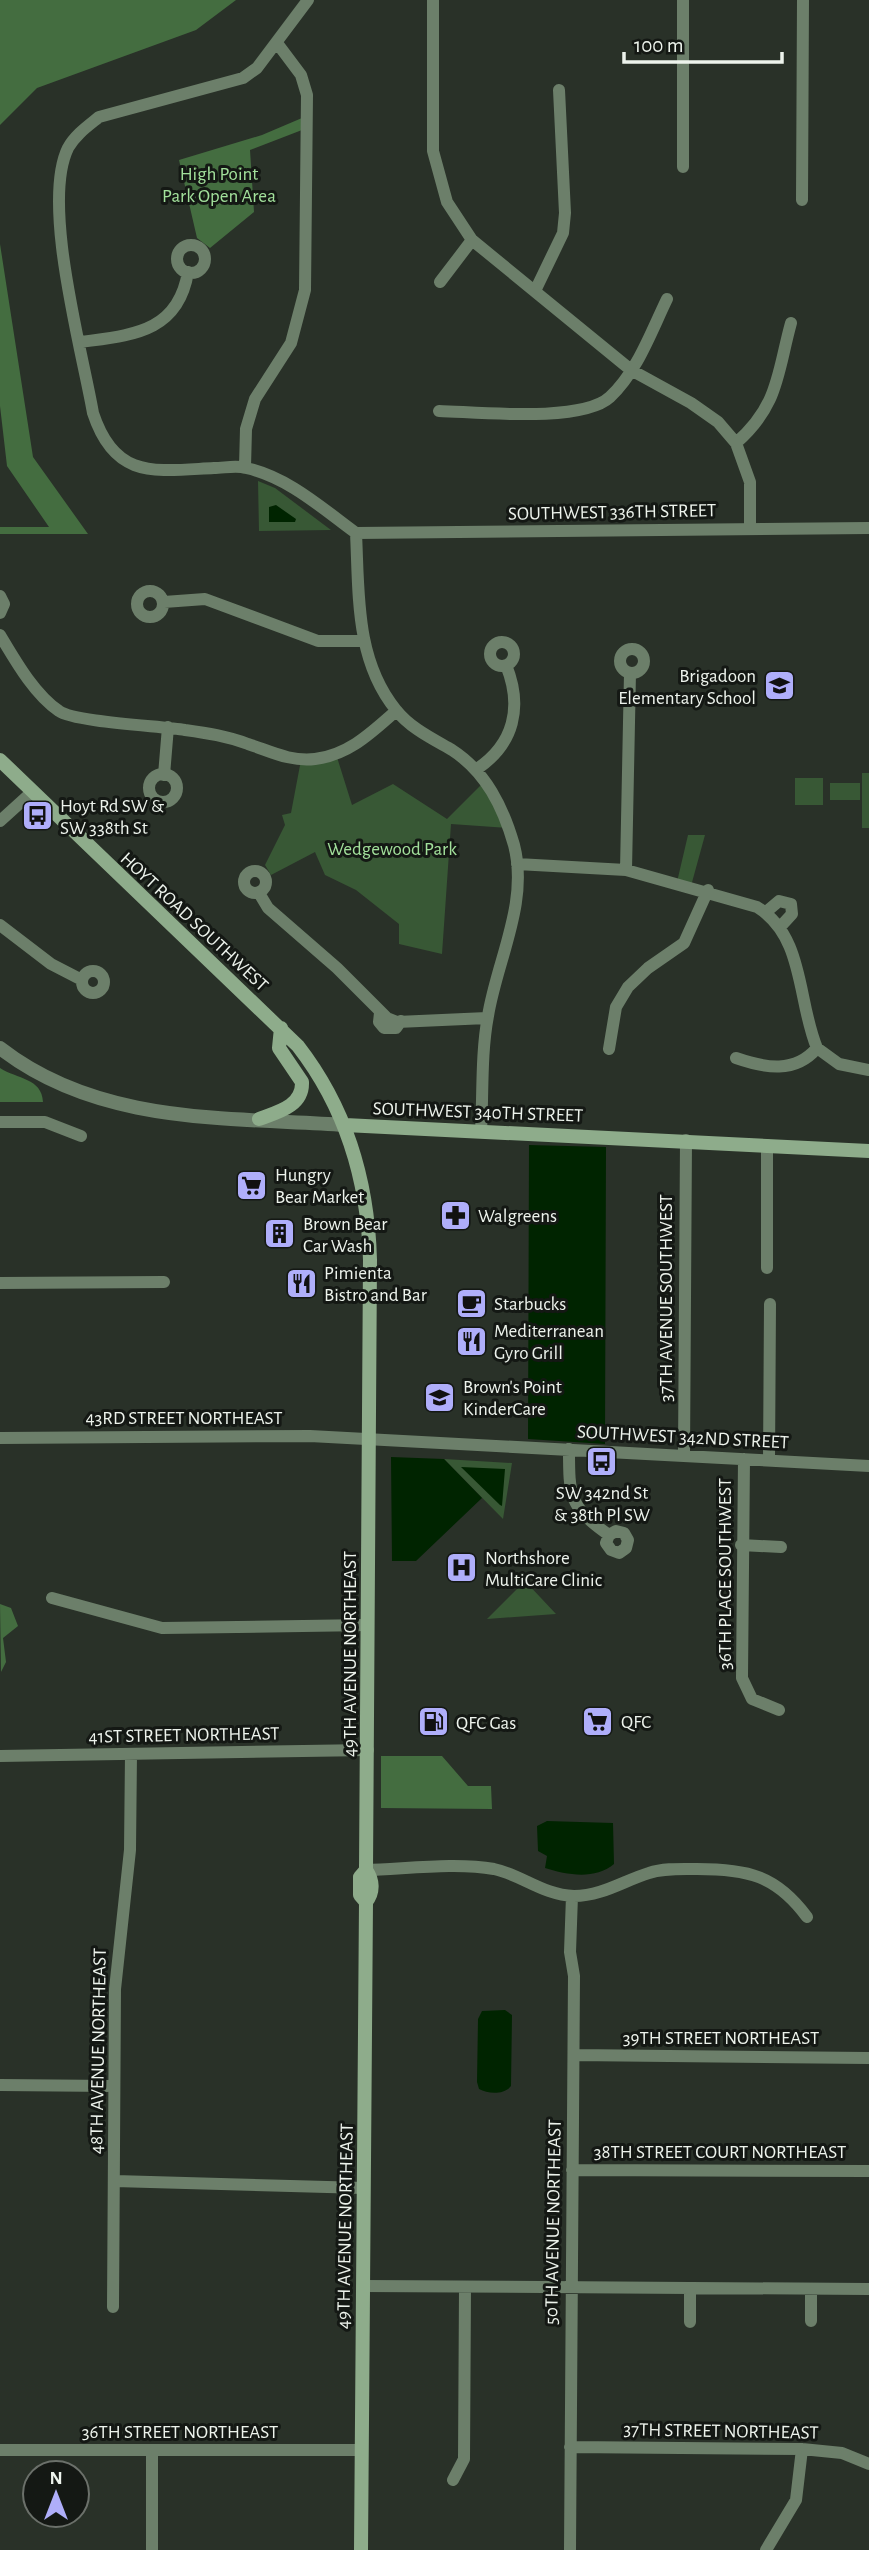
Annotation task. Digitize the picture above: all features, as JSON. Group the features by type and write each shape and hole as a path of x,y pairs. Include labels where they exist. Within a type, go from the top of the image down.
{"main road":[{"name":"HOYT ROAD SOUTHWEST","path":"0,760 31,793 281,1028 315,1069 345,1125"},
{"path":"259,1119 292,1105 302,1088 302,1082 279,1048 281,1028"},
{"name":"SOUTHWEST 340TH STREET","path":"345,1125 869,1151"},
{"name":"49TH AVENUE NORTHEAST","path":"345,1125 361,1183 369,1244 366,1870 371,1877 371,1895 366,1902 361,2550"}],"street":[{"path":"308,0 257,68 243,78 99,117 82,131 69,146 61,170 60,234 101,438 134,466 160,471 244,467 300,492 356,533 363,641 383,688 396,711 477,769 504,815 517,864 514,917 487,1018 481,1132"},
{"path":"433,0 433,151 447,202 472,240 631,370 691,403 718,422 736,443 750,482 750,528"},
{"path":"683,0 683,167"},
{"path":"802,200 803,0"},
{"path":"244,467 246,429 255,399 296,347 308,264 309,111 301,75 277,43"},
{"path":"535,291 559,242 565,212 559,90"},
{"path":"440,282 472,240"},
{"path":"81,342 128,336 151,328 178,302 186,287 188,272"},
{"path":"439,411 570,413 591,409 609,398 631,370 667,299"},
{"path":"736,443 756,425 774,396 791,323"},
{"name":"SOUTHWEST 336TH STREET","path":"356,533 869,528"},
{"path":"0,596 4,604 0,612"},
{"path":"163,602 205,599 318,641 363,641"},
{"path":"0,635 35,686 59,712 80,719 168,727 219,735 276,755 314,759 354,746 396,711"},
{"path":"477,769 495,757 510,732 513,700 506,665"},
{"path":"626,870 631,673"},
{"path":"164,775 168,727"},
{"path":"0,821 31,793"},
{"path":"517,864 626,870 708,890 773,919 793,953 807,1021 817,1048 839,1064 869,1070"},
{"path":"609,1049 616,1007 628,987 648,968 684,943 708,890"},
{"path":"258,892 268,908 337,968 380,1013 401,1021 487,1018"},
{"path":"779,901 789,902 792,914 773,919 779,901"},
{"path":"0,925 51,964 82,980"},
{"name":"SOUTHWEST 340TH STREET","path":"0,1048 27,1069 88,1097 145,1111 345,1125"},
{"path":"736,1058 759,1066 780,1067 801,1063 817,1048"},
{"path":"0,1122 46,1122 81,1136"},
{"name":"37TH AVENUE SOUTHWEST","path":"684,1456 686,1140"},
{"path":"767,1145 767,1268"},
{"path":"0,1283 164,1282"},
{"path":"769,1460 770,1304"},
{"name":"43RD STREET NORTHEAST","path":"0,1438 310,1436 369,1439"},
{"name":"SOUTHWEST 342ND STREET","path":"369,1439 869,1466"},
{"path":"569,1449 569,1492 573,1501 585,1517 609,1535"},
{"name":"36TH PLACE SOUTHWEST","path":"744,1459 741,1545 742,1678 752,1699 779,1710"},
{"path":"741,1545 781,1547"},
{"path":"52,1598 162,1628 368,1625"},
{"name":"41ST STREET NORTHEAST","path":"0,1756 368,1750"},
{"name":"48TH AVENUE NORTHEAST","path":"113,2307 116,1958 130,1850 131,1754"},
{"path":"366,1870 493,1869 552,1894 572,1896 604,1892 661,1870 734,1869 780,1887 807,1917"},
{"name":"50TH AVENUE NORTHEAST","path":"570,2550 572,1896"},
{"name":"39TH STREET NORTHEAST","path":"573,2055 869,2058"},
{"path":"0,2085 113,2086"},
{"name":"38TH STREET COURT NORTHEAST","path":"572,2170 869,2171"},
{"path":"115,2181 364,2188"},
{"path":"363,2286 869,2289"},
{"path":"453,2480 464,2459 465,2288"},
{"path":"690,2288 690,2322"},
{"path":"811,2289 811,2321"},
{"name":"37TH STREET NORTHEAST","path":"570,2447 802,2449 842,2453 869,2464"},
{"path":"767,2550 796,2500 802,2449"},
{"name":"36TH STREET NORTHEAST","path":"0,2451 360,2450"},
{"path":"152,2451 152,2550"}],"green space":[{"path":"0,0 236,0 196,30 37,88 0,125"},
{"name":"High Point Park Open Area","path":"302,118 302,130 250,150 254,212 210,248 197,238 179,160 262,135"},
{"path":"0,244 33,457 88,534 0,534 0,527 49,527 7,466 0,406"},
{"path":"258,481 275,488 331,530 259,531"},
{"name":"Wedgewood Park","path":"336,754 352,805 393,784 447,819 485,781 508,828 451,824 442,954 399,944 399,924 356,890 325,875 315,852 271,875 265,865 285,825 282,815 291,813 301,760"},
{"path":"862,773 869,773 869,828 862,828"},
{"path":"795,778 823,778 823,805 795,805"},
{"path":"830,783 860,783 860,800 830,800"},
{"path":"688,835 705,835 691,886 677,882"},
{"path":"0,1068 28,1080 38,1088 43,1102 0,1102"},
{"path":"444,1459 512,1463 503,1519"},
{"path":"525,1581 556,1614 487,1619"},
{"path":"0,1604 11,1608 18,1626 3,1638 6,1662 1,1672"},
{"path":"381,1756 442,1756 468,1786 491,1786 492,1809 381,1808"}],"shaded area":[{"path":"276,505 296,519 295,522 269,522 269,507"},
{"path":"529,1145 606,1147 605,1444 528,1439"},
{"path":"391,1457 444,1459 482,1498 416,1561 392,1561"},
{"path":"461,1467 505,1469 502,1506 500,1505"},
{"path":"547,1821 613,1823 614,1864 598,1872 581,1875 545,1868 547,1856 538,1851 537,1826"},
{"path":"505,2010 512,2015 511,2086 500,2092 483,2091 479,2089 477,2082 478,2019 482,2011"}],"place":[{"name":"Brigadoon Elementary School","path":"779,686"},
{"name":"Hoyt Rd SW & SW 338th St","path":"37,816"},
{"name":"Hungry Bear Market","path":"252,1185"},
{"name":"Walgreens","path":"455,1215"},
{"name":"Brown Bear Car Wash","path":"280,1234"},
{"name":"Pimienta Bistro and Bar","path":"301,1283"},
{"name":"Starbucks","path":"471,1303"},
{"name":"Mediterranean Gyro Grill","path":"471,1341"},
{"name":"Brown's Point KinderCare","path":"440,1397"},
{"name":"SW 342nd St & 38th Pl SW","path":"602,1461"},
{"name":"Northshore MultiCare Clinic","path":"462,1568"},
{"name":"QFC","path":"598,1721"},
{"name":"QFC Gas","path":"433,1722"}]}
